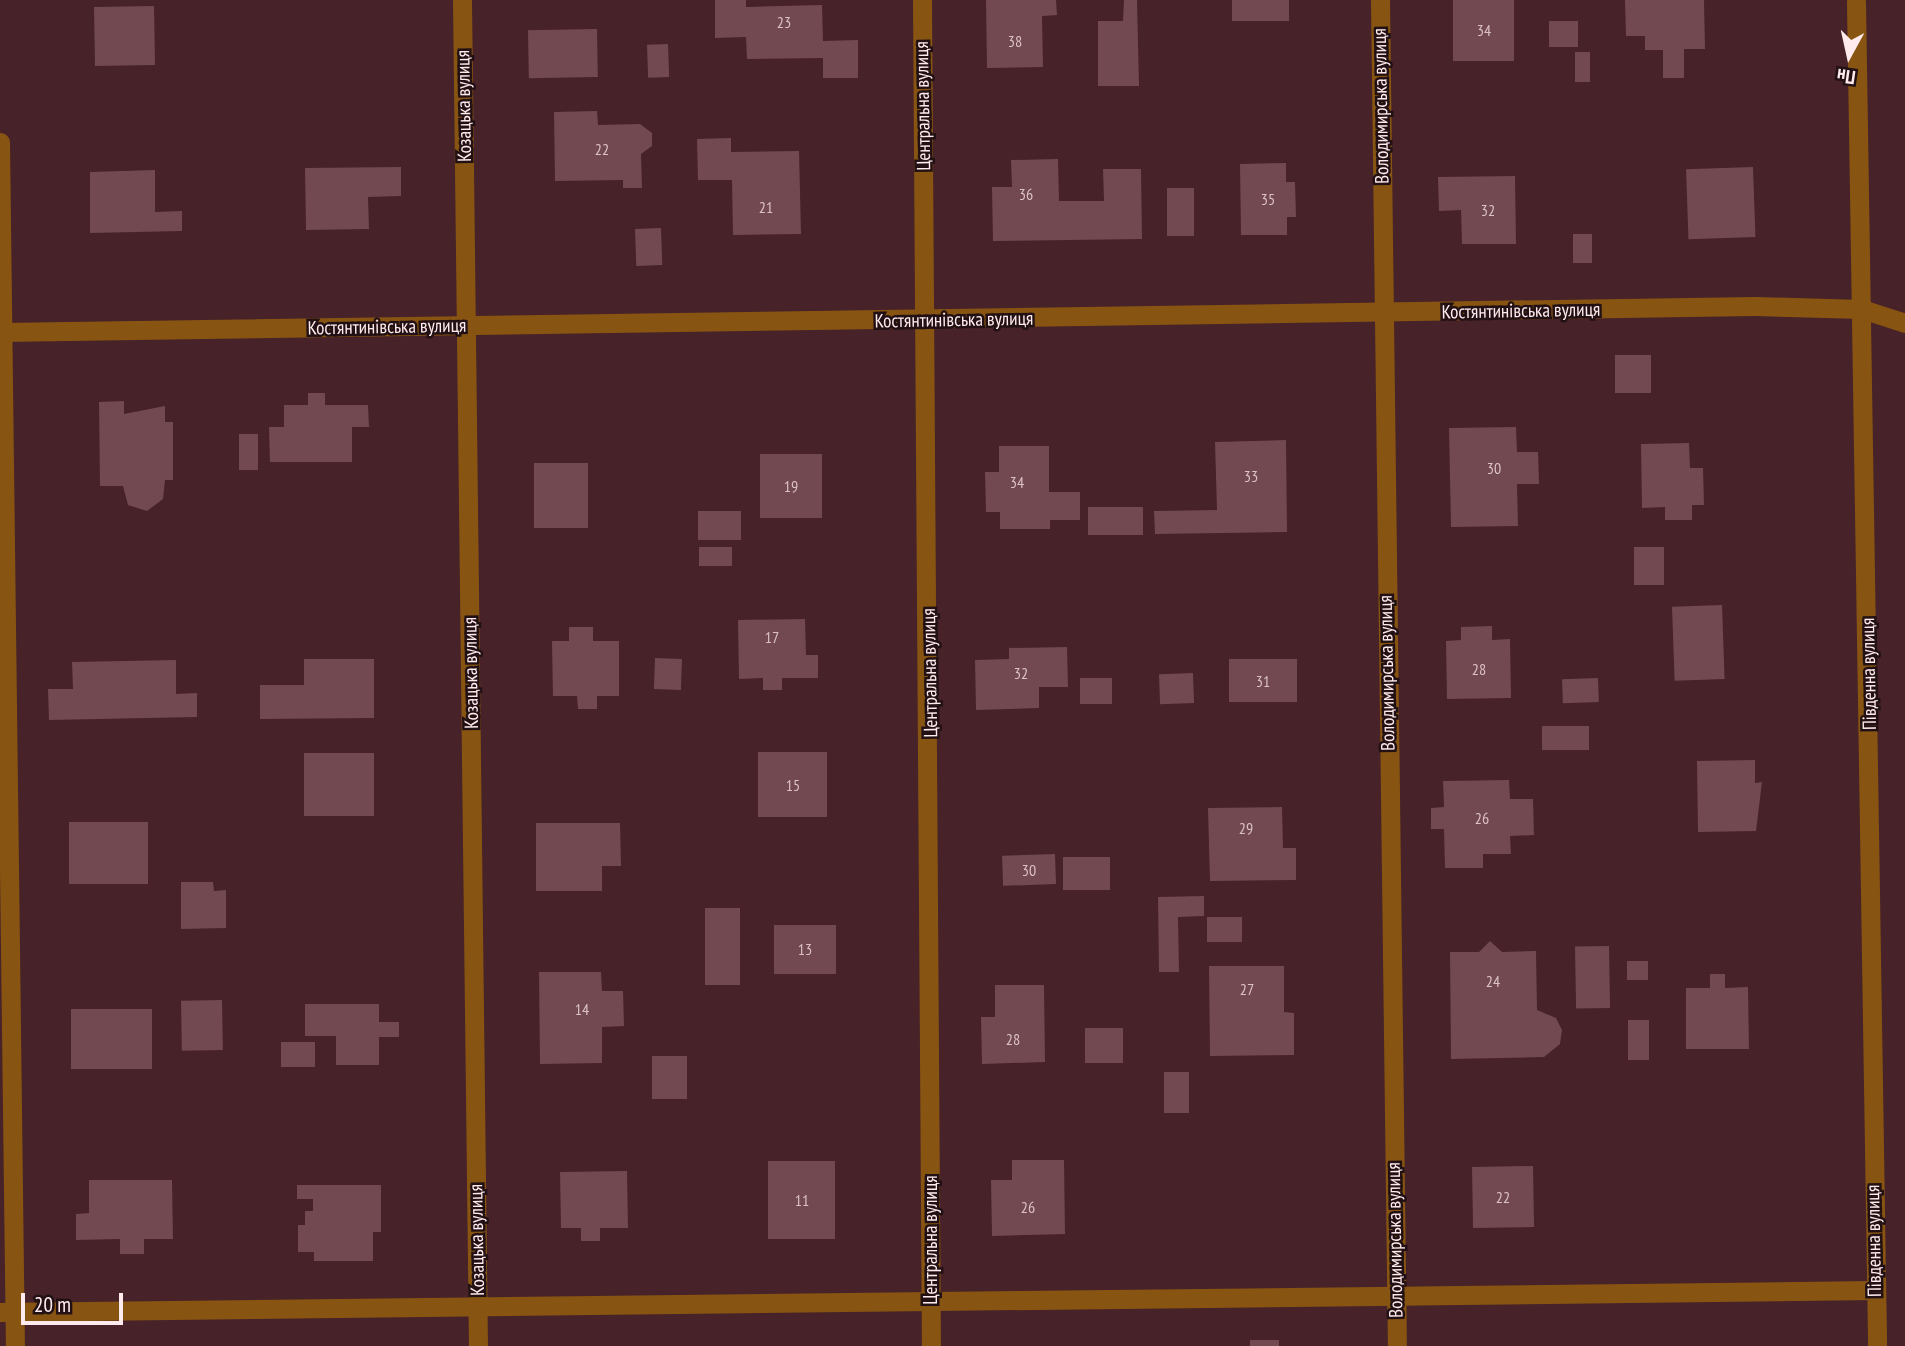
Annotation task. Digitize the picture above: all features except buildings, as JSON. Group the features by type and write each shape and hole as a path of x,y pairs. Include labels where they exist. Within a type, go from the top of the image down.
{"street":[{"name":"Козацька вулиця","path":"462,0 468,326 478,1346"},
{"name":"Центральна вулиця","path":"922,0 931,1346"},
{"name":"Володимирська вулиця","path":"1380,0 1397,1346"},
{"name":"Південна вулиця","path":"1856,2 1874,1290 1877,1346"},
{"path":"0,142 8,1312 15,1346"},
{"name":"Костянтинівська вулиця","path":"1,332 1862,309 1905,323"},
{"path":"8,1312 1874,1290"}]}
